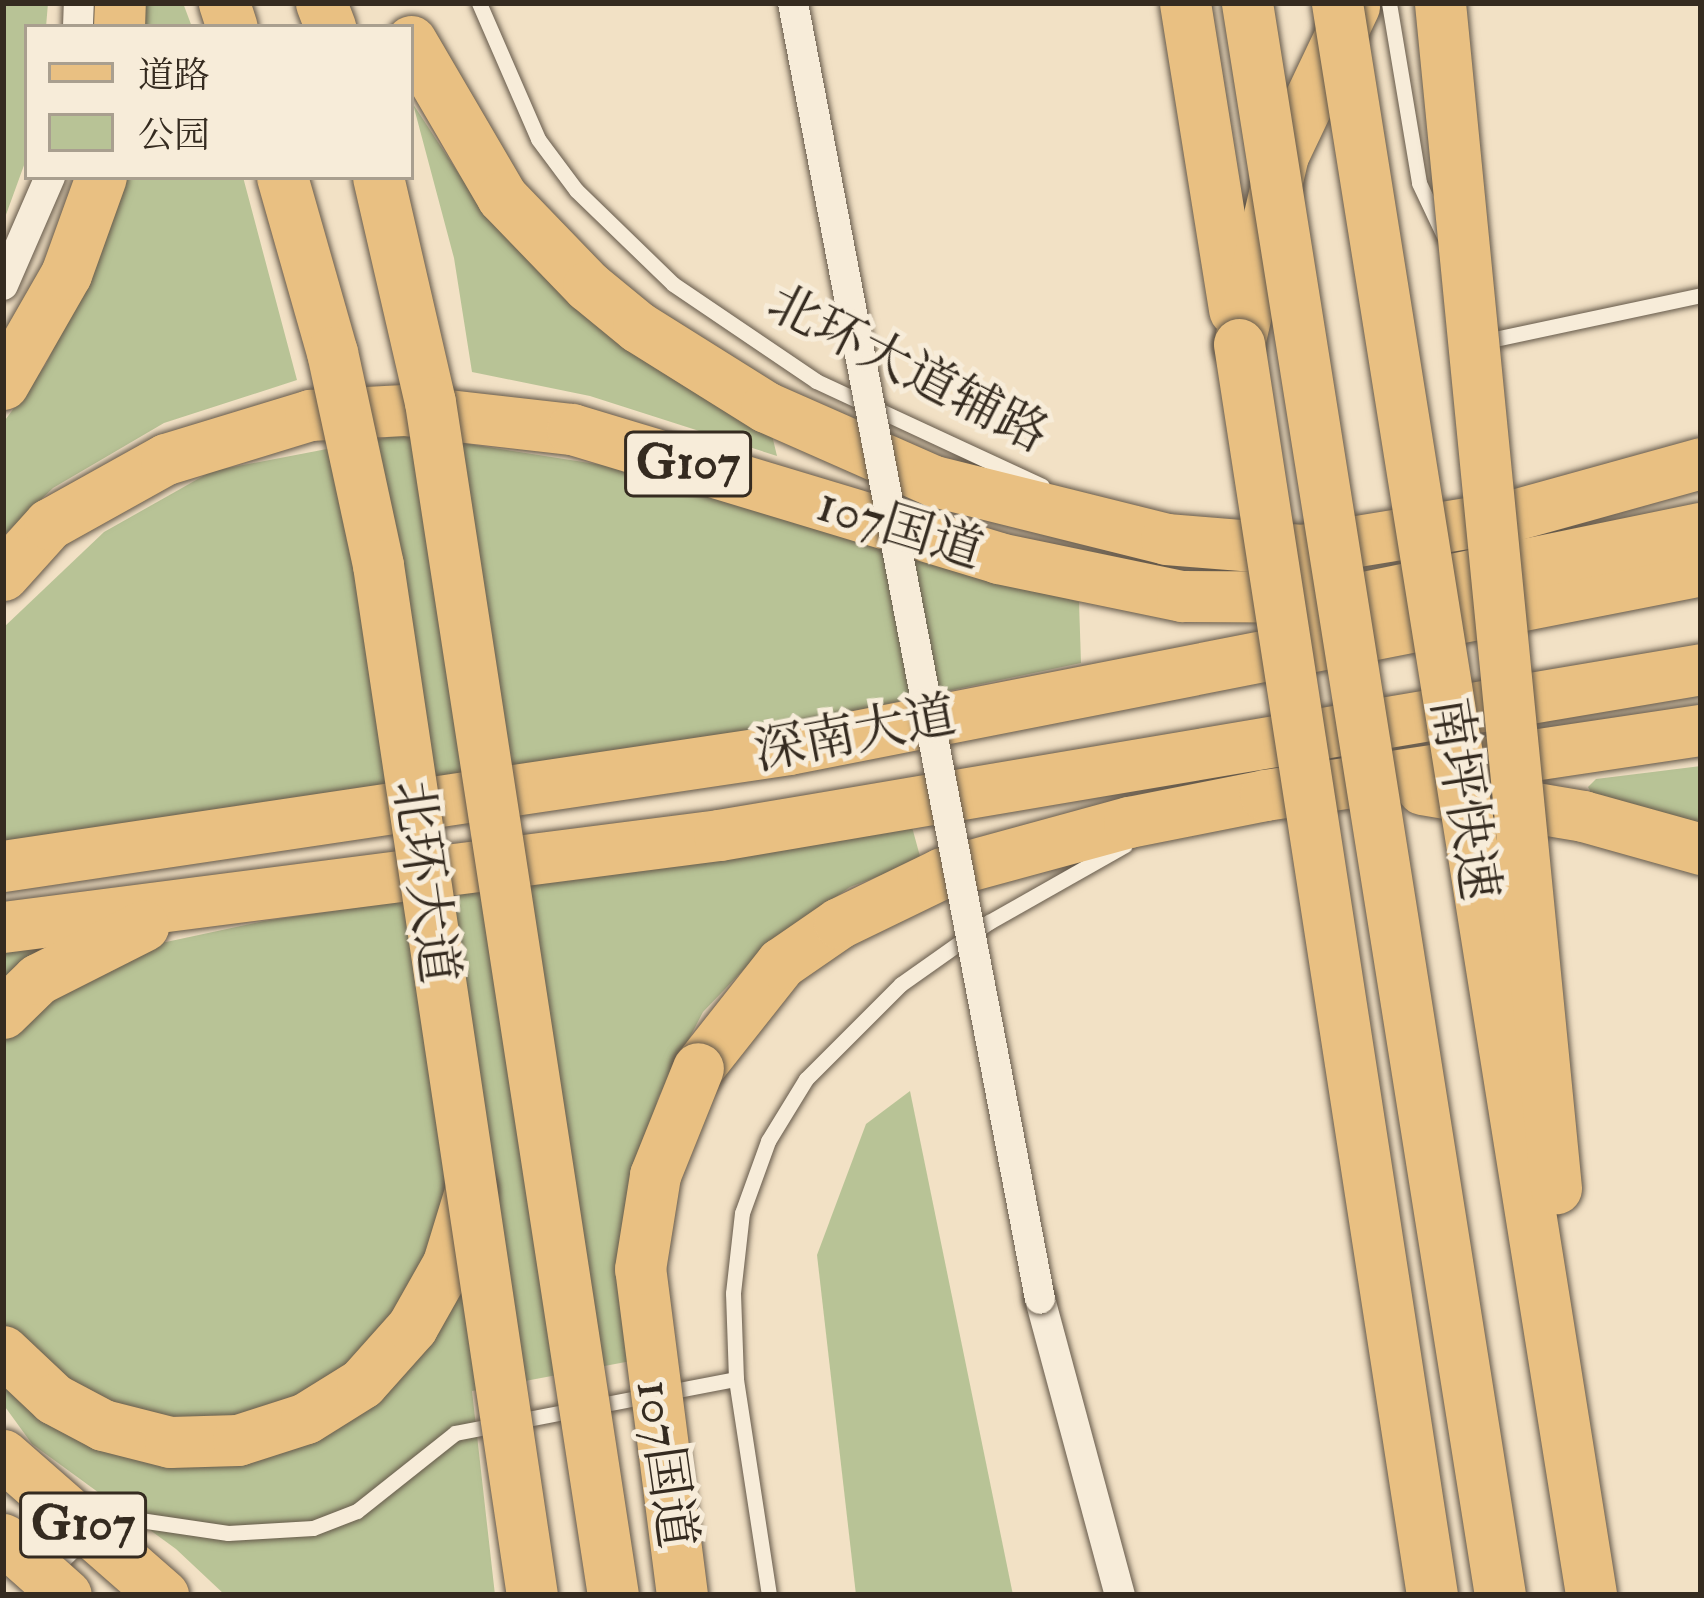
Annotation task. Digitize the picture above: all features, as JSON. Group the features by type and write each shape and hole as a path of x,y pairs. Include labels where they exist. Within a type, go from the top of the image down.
{"main road":[{"path":"1185,3 1432,1595"},
{"name":"南坪快速","path":"1247,3 1500,1595"},
{"name":"南坪快速","path":"1336,3 1591,1595"},
{"path":"1240,344 1283,154 1356,3"},
{"path":"1440,3 1544,1033 1570,1464"},
{"path":"414,46 502,196 589,286 654,338 851,448 1004,503 1166,539 1302,550 1510,516 1701,463"},
{"path":"3,384 66,274 100,180"},
{"name":"北环大道","path":"283,180 332,352 378,566 532,1595"},
{"name":"北环大道","path":"379,180 430,402 614,1595"},
{"name":"107国道","path":"8,570 49,524 166,459 310,415 404,410 572,429 998,558 1142,590 1291,601 1395,592 1701,528"},
{"path":"1579,499 1701,422"},
{"name":"深南大道","path":"3,866 789,749 1270,650 1701,570"},
{"path":"1270,650 1395,592"},
{"name":"深南大道","path":"3,927 194,907 719,835 1701,669"},
{"name":"107国道","path":"682,1595 640,1269 655,1175 698,1068 781,963 892,894 1012,850 1265,796 1701,730"},
{"path":"1343,784 1522,805 1701,849"},
{"path":"3,1013 38,979 114,936 194,907"},
{"path":"3,1351 54,1399 103,1425 170,1442 238,1440 306,1418 362,1383 412,1327 448,1263 471,1188"},
{"name":"G107","path":"3,1455 163,1595"},
{"path":"3,1539 66,1595"}],"street":[{"path":"793,3 1040,1299 1120,1595"},
{"path":"3,285 49,180"}],"lane":[{"name":"北环大道辅路","path":"479,3 538,139 576,190 673,284 816,381 1166,539"},
{"path":"1389,3 1419,183 1472,288 1485,341 1510,516"},
{"path":"1485,341 1701,296"},
{"path":"770,1595 736,1378 733,1293 742,1213 768,1141 806,1079 853,1027 988,922 1140,837 1265,796"},
{"path":"29,1595 100,1524 133,1519 228,1533 313,1528 358,1511 455,1433 736,1378"}],"green space":[{"path":"3,3 48,3 46,24 24,24 24,165 3,223"},
{"path":"136,3 183,3 191,24 137,24"},
{"path":"414,106 474,197 770,427 777,456 590,396 472,372 454,258"},
{"path":"121,180 244,180 297,380 164,423 53,488 3,536 3,423 46,364 100,250"},
{"path":"405,434 628,469 1079,602 1081,663 773,728 3,851 3,628 104,532 212,471"},
{"path":"1701,766 1701,825 1593,796 1588,787 1596,779"},
{"path":"912,827 921,860 850,887 768,944 703,1012 658,1098 622,1240 631,1361 472,1391 495,1595 225,1595 176,1549 32,1444 3,1404 3,945 166,942 264,921"},
{"path":"910,1091 1013,1595 856,1595 817,1255 866,1124"}]}
